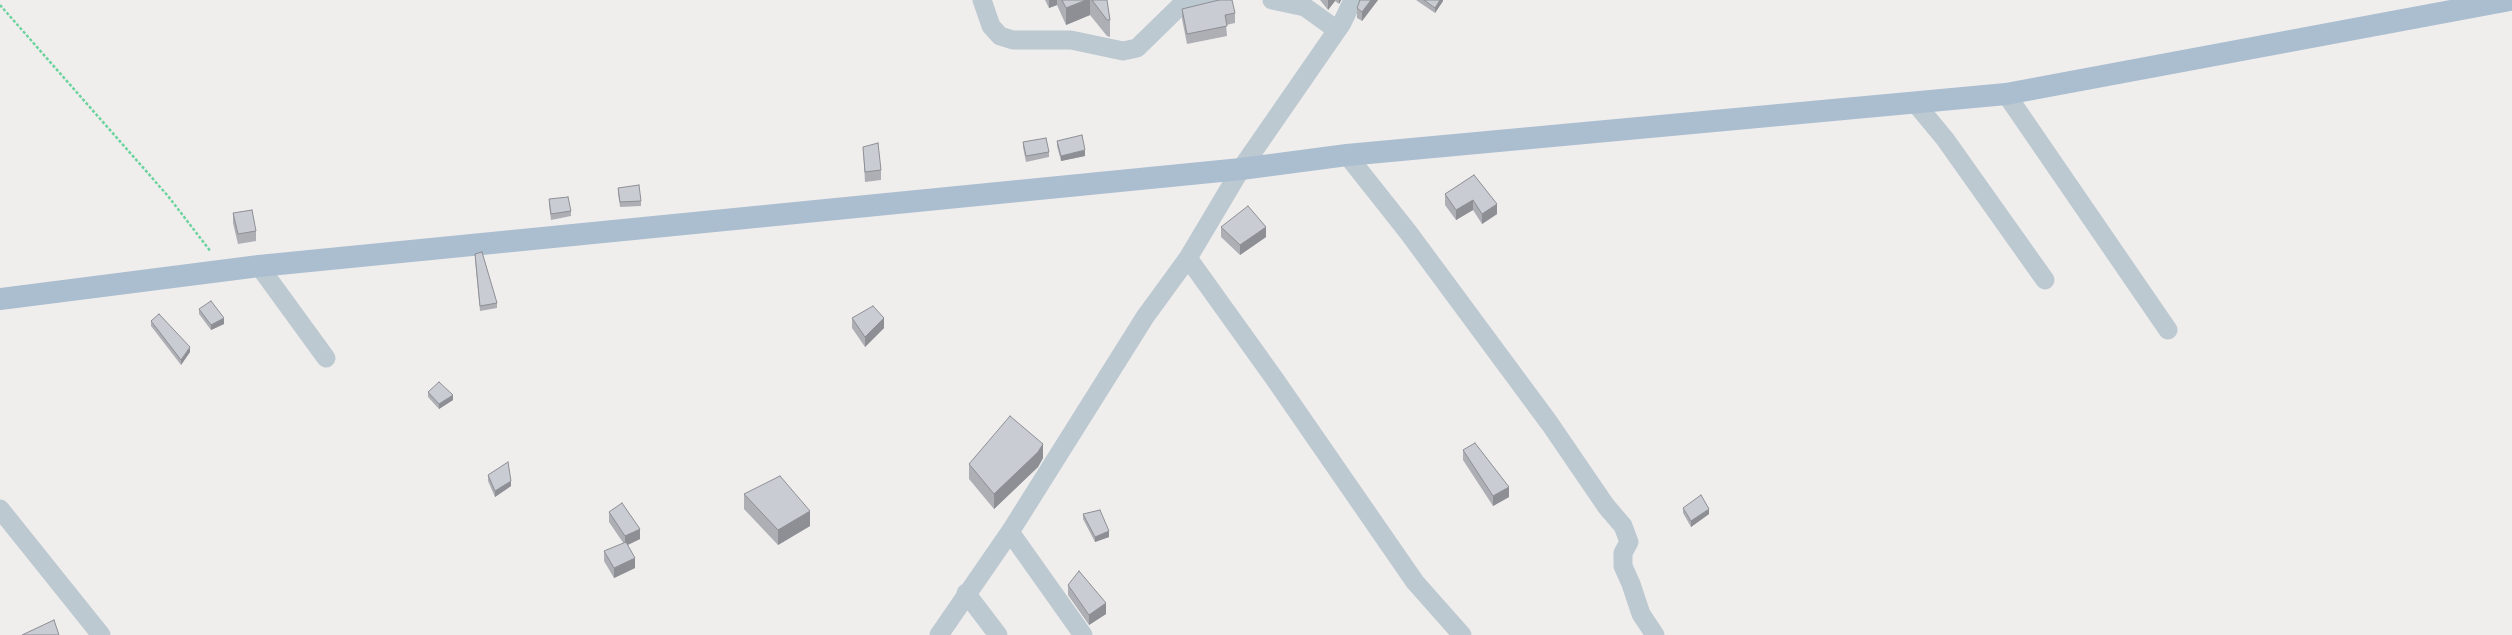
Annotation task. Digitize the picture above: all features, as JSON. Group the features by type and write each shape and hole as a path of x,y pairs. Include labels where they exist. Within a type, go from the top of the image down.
{"main road":[{"path":"0,299 259,266 1241,169 1347,156 1916,104 2006,94 2510,0"}],"street":[{"path":"982,0 991,26 1000,36 1013,40 1071,40 1123,51 1137,48 1178,7 1219,0"},
{"path":"1272,0 1305,7 1336,30"},
{"path":"939,635 966,593 1010,532 1145,317 1188,258 1241,169 1336,30 1353,0"},
{"path":"2006,94 2168,330"},
{"path":"1916,104 1945,139 2045,280"},
{"path":"1347,156 1413,238 1550,424 1606,506 1623,526 1629,542 1623,553 1623,566 1632,584 1641,614 1655,635"},
{"path":"1188,258 1274,378 1415,582 1462,635"},
{"path":"259,266 326,358"},
{"path":"0,509 101,635"},
{"path":"1010,532 1083,635"},
{"path":"966,593 998,635"}],"path":[{"path":"0,5 168,196 225,270"}],"building":[{"path":"1062,0 1086,0 1066,8"},
{"path":"1092,0 1107,0 1110,20 1107,20"},
{"path":"1219,0 1232,0 1235,13 1225,15 1227,26 1187,34 1182,9"},
{"path":"1360,0 1371,0 1362,12 1357,8"},
{"path":"1424,0 1440,0 1435,8"},
{"path":"1082,135 1085,150 1061,156 1057,141"},
{"path":"1046,138 1049,152 1026,156 1023,142"},
{"path":"878,143 881,170 865,172 863,147"},
{"path":"1474,175 1497,204 1482,214 1473,200 1456,210 1445,194"},
{"path":"639,185 641,201 620,202 618,188"},
{"path":"568,197 571,211 551,214 549,199"},
{"path":"1248,206 1266,227 1240,245 1221,227"},
{"path":"252,210 256,231 238,234 233,213"},
{"path":"482,252 497,303 480,306 475,254"},
{"path":"211,301 224,318 211,325 199,309"},
{"path":"873,306 884,318 865,337 852,318"},
{"path":"159,314 190,347 181,360 151,321"},
{"path":"439,382 453,395 439,404 428,392"},
{"path":"1010,416 1043,444 1038,452 994,494 969,464"},
{"path":"1475,443 1509,487 1493,496 1463,450"},
{"path":"508,462 511,481 495,491 488,475"},
{"path":"780,476 810,511 778,530 744,494"},
{"path":"1701,495 1709,509 1691,521 1683,508"},
{"path":"622,503 640,529 625,536 609,512"},
{"path":"1100,510 1109,531 1095,537 1083,514"},
{"path":"626,542 635,558 614,568 604,551"},
{"path":"1079,571 1106,603 1089,615 1068,585"},
{"path":"54,620 59,635 22,635"}]}
